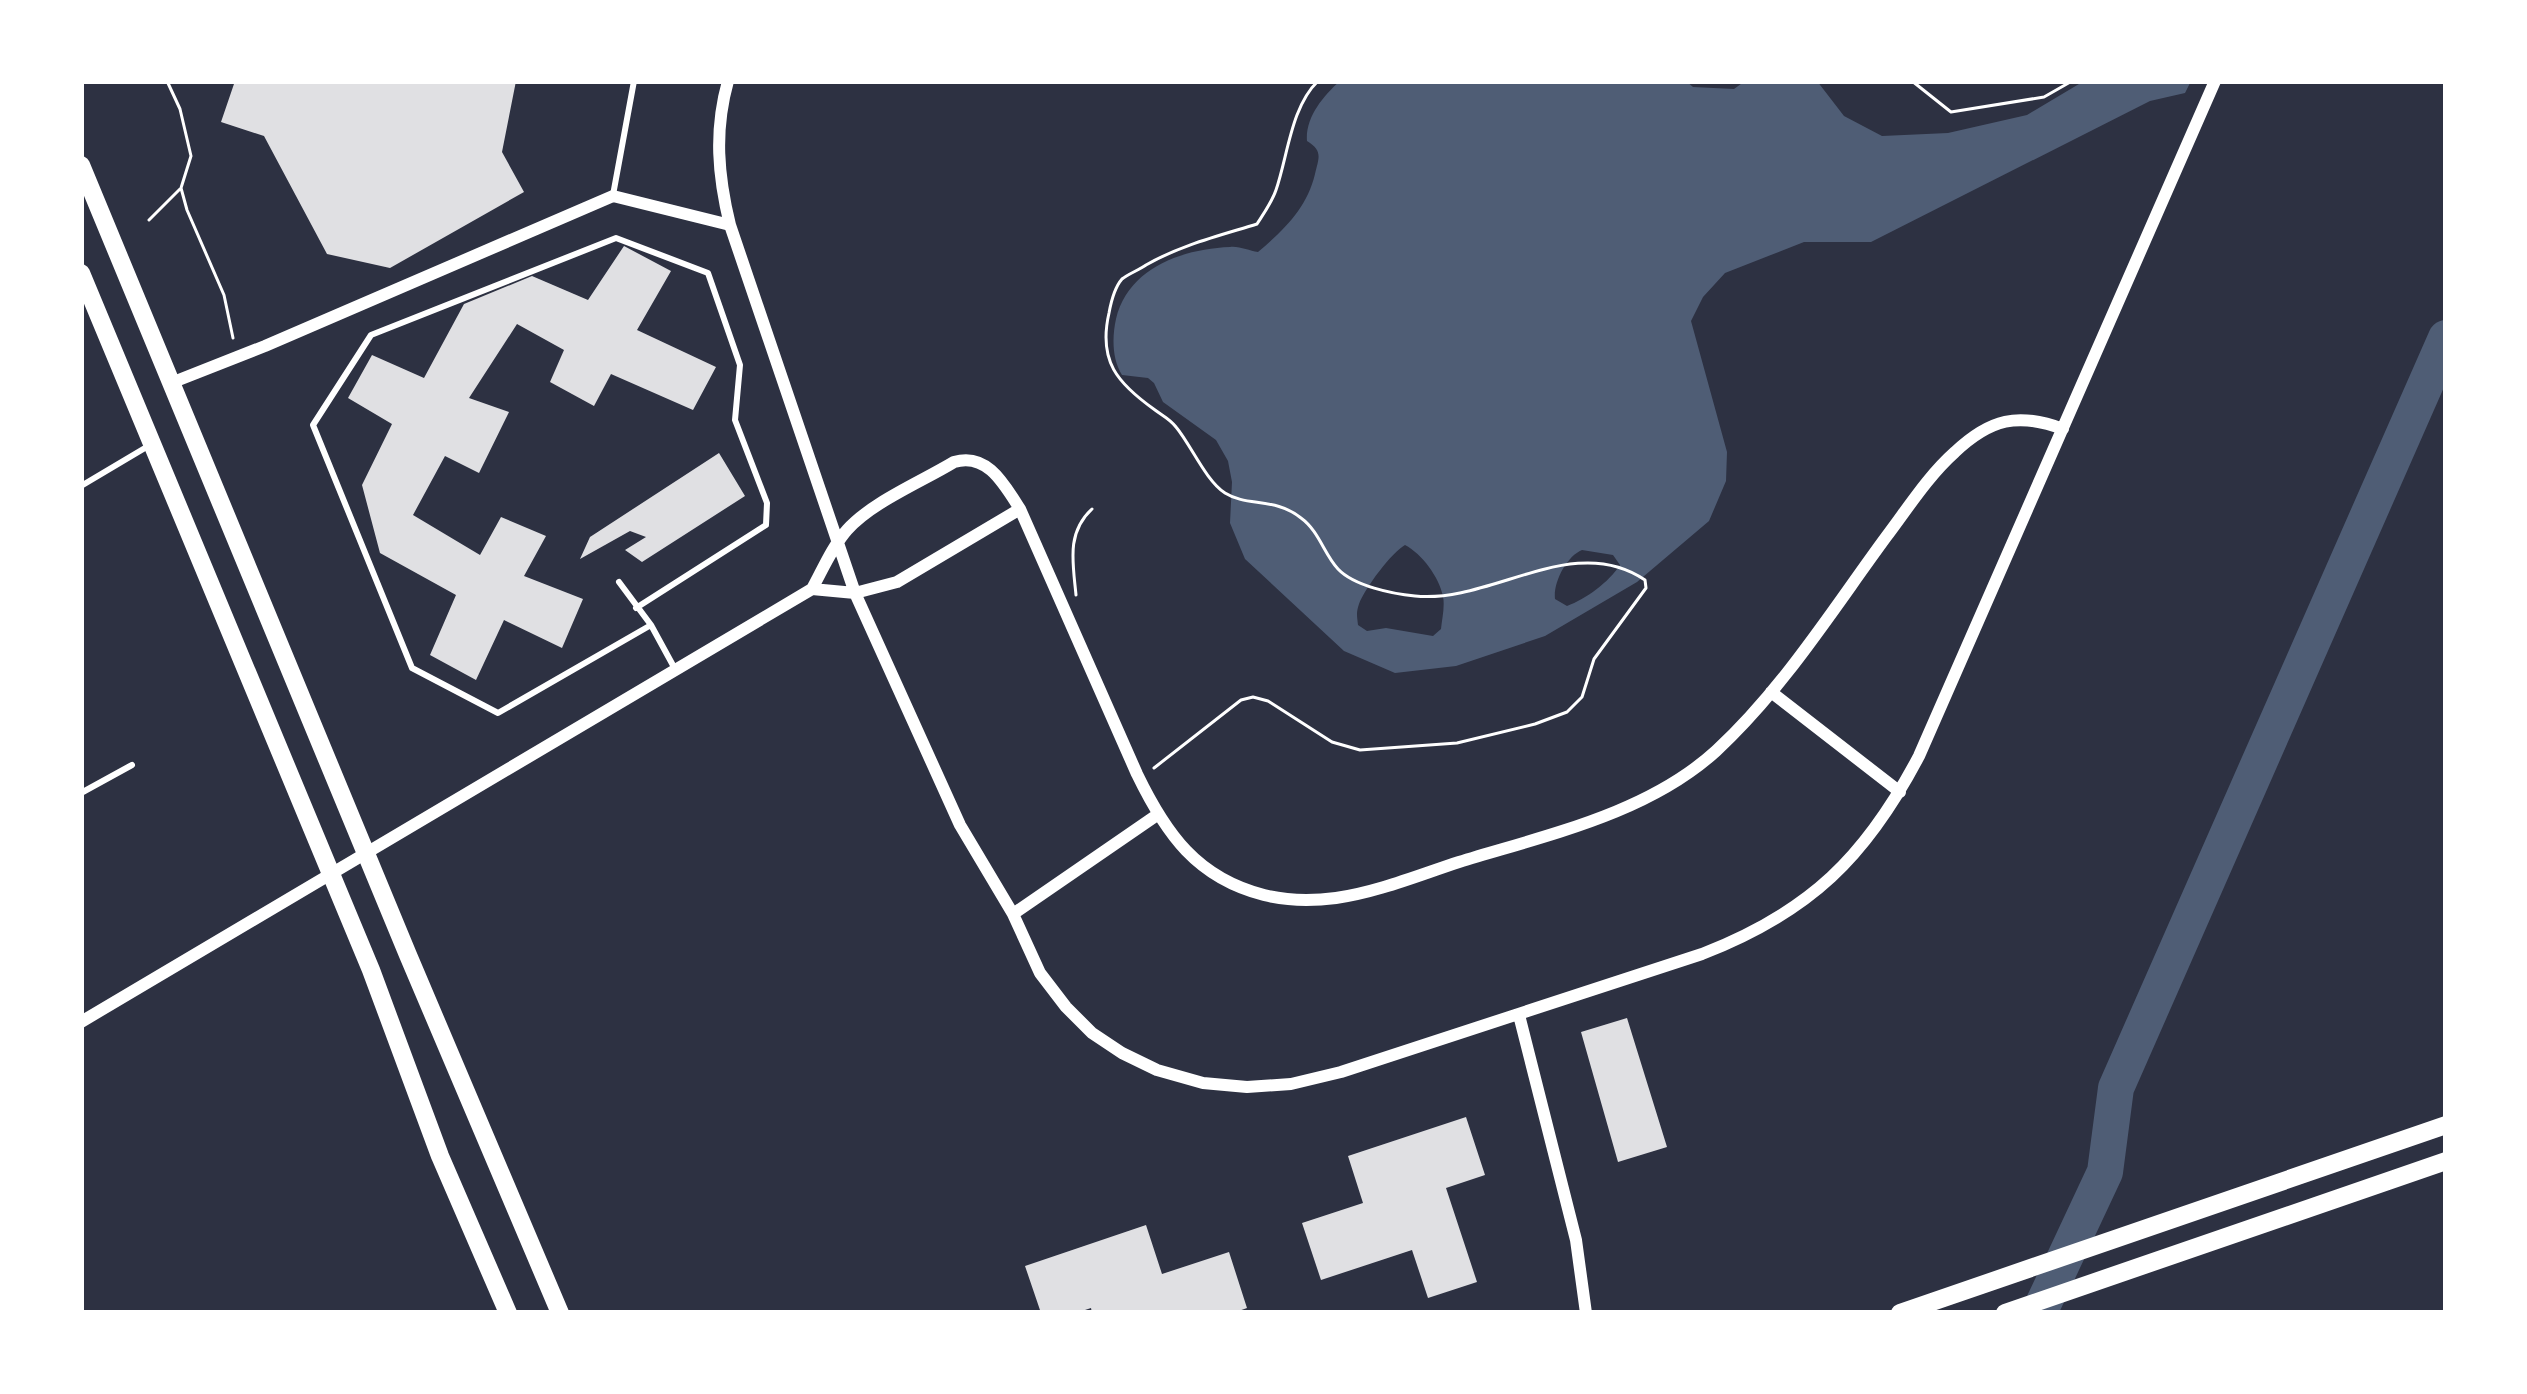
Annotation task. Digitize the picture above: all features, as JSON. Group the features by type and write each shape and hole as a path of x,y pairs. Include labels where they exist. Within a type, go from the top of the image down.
{"main road":[{"path":"81,165 560,1313"},
{"path":"81,273 508,1313"},
{"path":"1900,1313 2446,1125"},
{"path":"2006,1313 2446,1161"}],"street":[{"path":"728,81 718,159 730,225 855,593 960,825 1013,914 1040,973 1092,1033 1157,1070 1203,1083 1246,1087 1291,1084 1341,1072 1702,954 1760,929 1795,907 1848,861 1876,830 1919,756 2215,81"},
{"path":"171,383 613,196 730,225"},
{"path":"81,1022 812,589 838,541 865,514 954,462 968,458 984,464 1020,508 1157,815 1192,858 1235,885 1283,899 1364,892 1538,837 1666,788 1712,754 1771,692 1957,450 2013,419 2028,418 2063,429"},
{"path":"812,589 855,593 896,582 1020,508"},
{"path":"1771,692 1900,792"},
{"path":"1013,914 1157,815"},
{"path":"1519,1015 1569,1208 1586,1313"}],"lane":[{"path":"613,196 634,81"},
{"path":"636,608 766,525 766,503 735,420 740,365 708,273 616,238 371,335 313,425 412,668 498,713 651,625"},
{"path":"81,486 152,444"},
{"path":"619,581 676,670"},
{"path":"81,793 132,765"}],"path":[{"path":"149,220 181,188 191,156 180,109 167,81"},
{"path":"1148,769 1157,767 1241,700 1253,697 1268,700 1332,742 1360,750 1457,743 1535,724 1567,712 1582,697 1594,659 1646,588 1645,580 1616,566 1571,563 1436,597 1412,596 1351,579 1302,518 1277,503 1228,495 1216,485 1172,421 1121,384 1106,355 1104,334 1120,281 1172,250 1257,224 1274,196 1297,118 1318,81"},
{"path":"1912,81 1951,112 2044,97 2072,81"},
{"path":"181,188 224,295 237,357"},
{"path":"1080,608 1074,531 1092,509"}],"water":[{"path":"1340,81 1686,81 1693,87 1734,89 1745,81 1817,81 1844,116 1882,136 1948,133 2027,115 2084,81 2191,81 2185,93 2150,101 1871,242 1804,242 1725,273 1703,297 1691,321 1727,452 1726,481 1709,521 1637,582 1545,636 1456,666 1395,673 1344,651 1245,559 1230,523 1228,461 1216,440 1163,402 1148,378 1122,375 1114,348 1122,301 1145,274 1194,252 1234,247 1258,252 1293,218 1311,186 1318,159 1318,151 1307,141 1309,124 1316,108","holes":["1405,545 1423,560 1441,589 1441,629 1433,636 1386,628 1367,631 1358,625 1358,607 1367,589","1582,550 1613,555 1620,565 1596,589 1567,606 1555,599 1556,585 1566,564"]}],"building":[{"path":"235,81 516,81 502,152 524,192 390,268 327,254 264,136 221,122"},
{"path":"624,246 671,271 637,330 716,367 693,410 611,374 594,406 550,382 564,350 517,324 469,398 509,412 479,473 445,456 413,515 480,555 501,517 546,536 524,576 583,599 562,648 504,620 476,680 430,655 456,595 380,553 362,485 392,424 348,398 372,355 424,378 464,304 532,276 588,300"},
{"path":"719,453 745,496 642,562 625,550 646,537 630,531 580,559 590,537"},
{"path":"1627,1018 1667,1147 1618,1162 1581,1032"},
{"path":"1466,1117 1485,1175 1446,1188 1477,1282 1428,1298 1412,1250 1321,1280 1302,1223 1363,1203 1348,1156"},
{"path":"1146,1225 1162,1274 1229,1252 1247,1308 1233,1313 1092,1313 1091,1308 1041,1313 1025,1266"}],"waterway":[{"path":"2039,1313 2105,1172 2116,1088 2446,338"}]}
